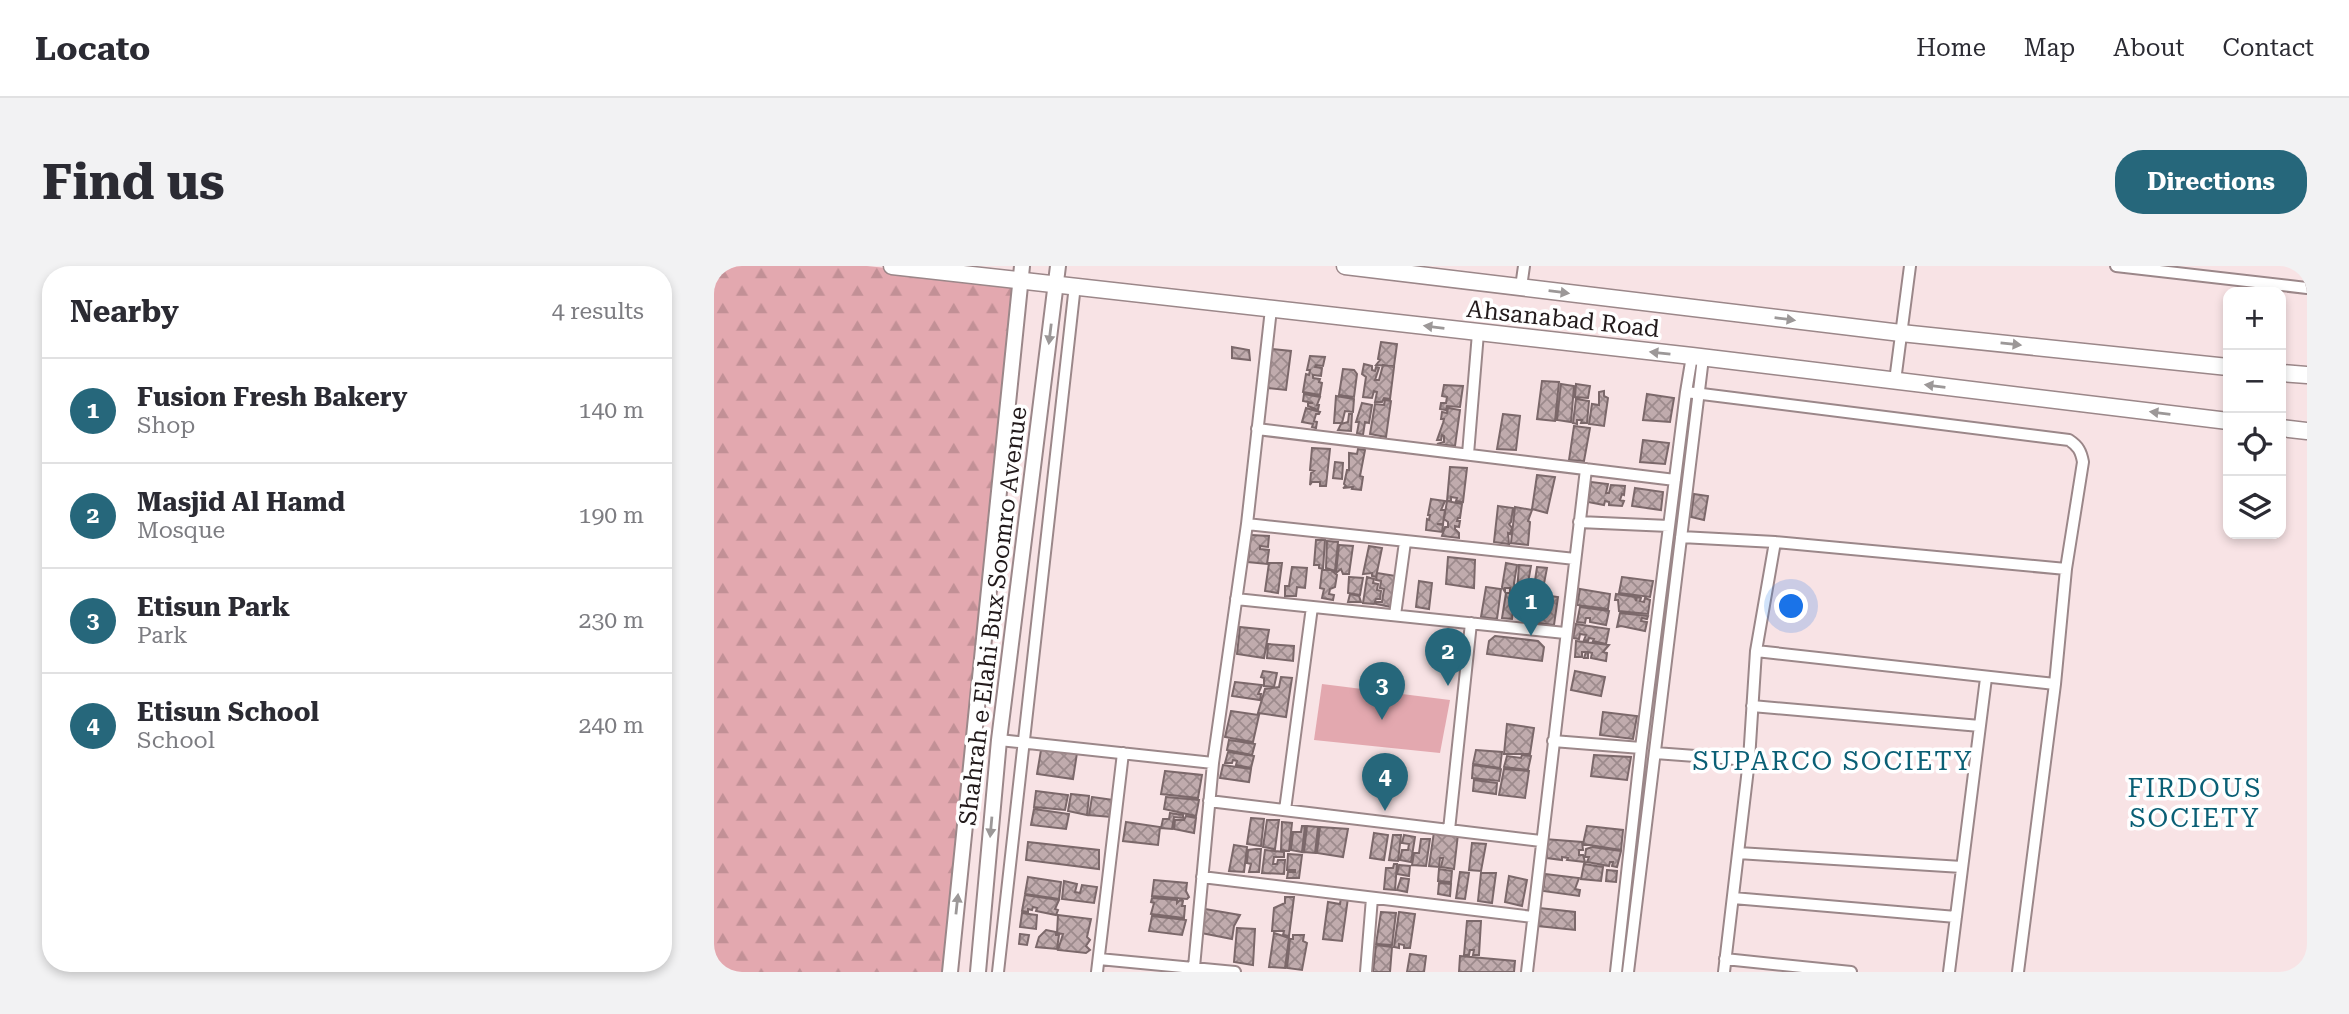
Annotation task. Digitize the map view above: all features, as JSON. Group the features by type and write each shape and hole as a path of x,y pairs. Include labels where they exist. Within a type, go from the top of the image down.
{"main road":[{"name":"Ahsanabad Road","path":"892,266 1021,274 1056,284 2223,420"},
{"name":"Shahrah e Elahi Bux Soomro Avenue","path":"978,972 999,740 1058,266"},
{"name":"Ahsanabad Road","path":"1345,266 1901,333 2223,366"},
{"name":"Shahrah e Elahi Bux Soomro Avenue","path":"950,972 1021,274"},
{"path":"2286,373 2307,375"},
{"path":"2286,429 2307,431"}],"street":[{"path":"1521,287 1524,266"},
{"path":"1895,381 1910,266"},
{"path":"2116,266 2307,288"},
{"path":"998,972 1075,285"},
{"path":"1194,967 1213,763 1247,524 1270,309"},
{"path":"1468,454 1478,332"},
{"path":"1616,972 1686,391 1698,357"},
{"path":"1628,972 1699,393 1698,357"},
{"path":"1686,391 2069,439 2077,445 2083,462 2066,569 2055,684 2018,972"},
{"path":"1257,429 1675,480"},
{"path":"1527,972 1586,469"},
{"path":"1579,522 1669,526"},
{"path":"1247,524 1575,559"},
{"path":"1681,537 1775,542 2066,569"},
{"path":"1395,615 1405,542"},
{"path":"1724,972 1749,760 1756,651 1775,542"},
{"path":"1236,599 1565,633"},
{"path":"1284,810 1312,607"},
{"path":"1449,830 1471,623"},
{"path":"1756,651 2055,684"},
{"path":"1949,972 1986,678"},
{"path":"1752,706 1980,726"},
{"path":"999,740 1213,763"},
{"path":"1553,741 1641,748"},
{"path":"1097,972 1123,753"},
{"path":"1655,753 1749,760"},
{"path":"1209,801 1541,841"},
{"path":"1738,853 1962,867"},
{"path":"1202,877 1533,917"},
{"path":"1366,972 1372,898"},
{"path":"1732,898 1956,917"},
{"path":"1099,959 1235,972"},
{"path":"1726,959 1851,972"}],"green space":[{"path":"714,266 867,266 1019,282 945,972 714,972"},
{"path":"1322,684 1450,700 1440,753 1314,740"}],"building":[{"path":"1381,342 1397,344 1394,366 1376,365 1380,360"},
{"path":"1232,347 1249,350 1250,360 1232,358"},
{"path":"1272,349 1291,351 1286,390 1267,388"},
{"path":"1310,356 1325,357 1323,366 1315,367 1322,368 1321,376 1313,375 1313,378 1320,379 1319,382 1322,383 1320,395 1303,392 1306,374 1309,375 1310,370 1307,370"},
{"path":"1364,364 1372,366 1375,371 1376,367 1379,368 1375,380 1379,380 1383,365 1394,367 1390,399 1384,398 1382,402 1375,402 1377,392 1374,391 1372,398 1363,397 1366,377 1362,374"},
{"path":"1343,369 1354,370 1357,374 1354,397 1339,395"},
{"path":"1542,381 1559,382 1555,421 1537,419"},
{"path":"1561,384 1574,386 1571,422 1557,420"},
{"path":"1576,384 1590,386 1588,398 1575,397"},
{"path":"1444,385 1463,386 1460,407 1447,406 1446,410 1440,409 1441,403 1446,403 1447,397 1442,396"},
{"path":"1604,391 1604,396 1608,398 1604,426 1589,424 1592,404 1599,405 1599,392"},
{"path":"1304,394 1320,397 1318,410 1308,406 1308,403 1313,403 1303,401"},
{"path":"1647,394 1674,398 1670,422 1643,420"},
{"path":"1336,396 1354,399 1353,412 1345,411 1342,423 1334,423"},
{"path":"1576,399 1589,401 1587,423 1577,420 1577,424 1573,423"},
{"path":"1385,400 1391,401 1386,437 1370,434 1375,404 1384,405"},
{"path":"1362,403 1372,405 1369,423 1365,422 1363,435 1357,433 1359,422 1356,422"},
{"path":"1306,408 1320,412 1316,414 1314,421 1317,422 1316,428 1312,427 1313,424 1302,422"},
{"path":"1448,408 1460,410 1455,446 1437,444 1444,442 1442,435 1441,440 1437,440 1444,419 1441,419 1442,412 1447,413"},
{"path":"1349,414 1352,414 1351,431 1338,430 1341,424 1348,422"},
{"path":"1503,414 1520,416 1516,450 1497,449"},
{"path":"1574,426 1590,428 1584,461 1569,460"},
{"path":"1643,440 1669,443 1665,464 1640,462"},
{"path":"1312,448 1330,449 1326,486 1320,486 1320,482 1312,482 1310,485 1311,473 1314,471 1310,470"},
{"path":"1358,449 1365,450 1360,476 1363,477 1361,490 1343,488 1346,486 1344,484 1349,470 1349,453 1357,454"},
{"path":"1335,462 1343,463 1342,479 1333,478"},
{"path":"1450,467 1467,468 1463,502 1451,497 1451,501 1447,501"},
{"path":"1537,475 1555,477 1547,513 1532,509"},
{"path":"1591,482 1608,484 1606,493 1609,493 1611,485 1625,486 1620,500 1624,501 1622,506 1609,505 1609,502 1605,501 1604,505 1588,502"},
{"path":"1635,488 1663,492 1661,510 1632,506"},
{"path":"1694,494 1708,496 1704,520 1691,517"},
{"path":"1431,499 1445,501 1441,510 1445,510 1443,524 1437,524 1443,525 1442,532 1426,530"},
{"path":"1447,501 1462,504 1457,521 1460,521 1459,527 1455,526 1459,538 1442,536 1445,527 1448,527 1448,522 1444,519"},
{"path":"1498,506 1513,508 1509,524 1512,528 1510,534 1508,533 1509,544 1494,542"},
{"path":"1515,507 1532,510 1528,521 1528,545 1511,543"},
{"path":"1251,535 1269,536 1268,547 1260,546 1260,549 1269,550 1267,564 1248,562"},
{"path":"1316,540 1325,540 1323,569 1314,565"},
{"path":"1327,541 1338,542 1335,571 1326,568"},
{"path":"1339,545 1353,546 1349,574 1343,574 1341,569 1336,573"},
{"path":"1369,546 1382,548 1376,577 1372,576 1372,573 1363,574"},
{"path":"1448,557 1475,560 1474,588 1446,584"},
{"path":"1269,563 1282,563 1278,593 1265,591"},
{"path":"1506,563 1517,565 1515,591 1505,588 1505,592 1502,587"},
{"path":"1519,565 1531,566 1526,594 1517,592"},
{"path":"1292,567 1307,568 1305,588 1297,587 1296,596 1285,596 1285,586 1289,586"},
{"path":"1537,567 1547,568 1542,594 1533,594"},
{"path":"1322,570 1331,570 1337,575 1335,587 1330,589 1329,594 1334,595 1333,600 1322,598"},
{"path":"1377,573 1396,576 1391,607 1376,604 1382,602 1384,589 1380,588 1381,581 1376,580"},
{"path":"1349,577 1363,578 1360,595 1348,593"},
{"path":"1367,577 1374,579 1373,583 1378,584 1377,590 1381,591 1380,599 1376,599 1374,604 1363,603"},
{"path":"1622,577 1653,581 1650,597 1619,593"},
{"path":"1419,581 1432,583 1429,609 1416,607"},
{"path":"1486,587 1501,589 1497,619 1481,617"},
{"path":"1580,589 1610,594 1608,609 1577,605"},
{"path":"1506,593 1515,593 1512,619 1502,618"},
{"path":"1350,594 1359,596 1361,602 1348,602"},
{"path":"1616,594 1635,597 1636,601 1637,597 1644,602 1645,598 1650,600 1648,614 1619,611"},
{"path":"1543,595 1558,597 1554,625 1537,623"},
{"path":"1580,607 1609,611 1606,625 1590,622 1590,618 1586,618 1585,623 1577,622"},
{"path":"1620,613 1648,616 1641,621 1647,622 1645,631 1617,627"},
{"path":"1576,624 1609,629 1606,644 1589,638 1588,641 1584,640 1586,635 1580,634 1579,639 1573,638"},
{"path":"1240,627 1269,630 1264,658 1237,654"},
{"path":"1495,636 1538,641 1544,647 1542,661 1487,654 1489,641"},
{"path":"1576,641 1609,645 1603,652 1607,653 1606,661 1591,658 1592,653 1588,652 1588,658 1584,658 1586,652 1582,652 1582,657 1575,657"},
{"path":"1268,644 1294,646 1293,661 1267,658"},
{"path":"1263,671 1277,673 1274,687 1264,686 1264,678 1261,677"},
{"path":"1575,671 1605,677 1601,696 1571,690"},
{"path":"1281,677 1292,678 1286,717 1258,713 1265,689 1279,687"},
{"path":"1235,682 1262,685 1258,694 1261,694 1260,700 1232,696"},
{"path":"1231,711 1259,715 1253,742 1225,737"},
{"path":"1603,712 1637,716 1633,739 1600,735"},
{"path":"1507,724 1534,728 1530,754 1504,754"},
{"path":"1229,740 1255,744 1252,755 1227,750"},
{"path":"1041,750 1077,753 1073,779 1037,774"},
{"path":"1476,750 1502,752 1500,768 1473,764"},
{"path":"1228,752 1254,756 1251,768 1236,765 1237,761 1233,760 1232,763 1225,763"},
{"path":"1522,755 1531,756 1528,770 1504,767 1507,756 1521,758"},
{"path":"1594,755 1631,757 1627,780 1591,776"},
{"path":"1223,765 1251,769 1249,782 1220,778"},
{"path":"1473,765 1501,769 1499,781 1472,778"},
{"path":"1504,769 1529,771 1525,798 1499,795"},
{"path":"1165,771 1202,775 1198,798 1161,794"},
{"path":"1474,780 1497,783 1496,794 1473,791"},
{"path":"1036,791 1068,795 1065,810 1034,807"},
{"path":"1071,794 1089,796 1087,815 1068,811"},
{"path":"1092,797 1114,800 1111,817 1089,815"},
{"path":"1166,797 1199,800 1196,816 1164,809"},
{"path":"1034,809 1069,814 1066,829 1031,825"},
{"path":"1170,813 1183,815 1183,818 1174,817 1172,829 1161,828 1163,819 1169,819"},
{"path":"1186,816 1196,818 1194,833 1174,829 1175,820 1184,820"},
{"path":"1251,818 1264,819 1261,846 1247,844"},
{"path":"1267,820 1279,820 1275,849 1263,847"},
{"path":"1126,822 1160,827 1158,845 1123,841"},
{"path":"1282,822 1292,823 1289,851 1281,850"},
{"path":"1302,826 1305,826 1302,852 1291,850 1293,832 1301,832"},
{"path":"1307,826 1318,827 1315,853 1304,852"},
{"path":"1587,826 1623,830 1621,850 1583,844"},
{"path":"1320,827 1348,829 1343,857 1317,853"},
{"path":"1434,832 1458,834 1454,869 1441,867 1443,858 1440,858 1439,867 1429,866"},
{"path":"1374,833 1388,835 1384,860 1370,858"},
{"path":"1393,835 1401,835 1398,861 1389,860"},
{"path":"1404,835 1415,837 1411,862 1400,860 1402,850 1408,850 1409,844 1402,843"},
{"path":"1421,839 1430,839 1426,866 1412,865 1414,853 1419,853"},
{"path":"1544,839 1582,842 1583,850 1579,850 1579,855 1583,855 1585,862 1562,857 1562,860 1547,858 1547,848 1543,848"},
{"path":"1028,842 1099,850 1099,869 1026,860"},
{"path":"1472,843 1486,844 1481,871 1469,870"},
{"path":"1234,845 1247,847 1244,872 1229,871"},
{"path":"1592,847 1621,851 1617,867 1612,866 1613,862 1610,862 1609,866 1587,862 1589,857 1585,857 1586,849"},
{"path":"1261,849 1259,872 1249,872 1251,864 1247,863 1248,850"},
{"path":"1265,850 1284,852 1284,857 1274,857 1273,864 1277,864 1278,860 1285,860 1284,874 1262,873"},
{"path":"1288,854 1302,855 1299,878 1287,878 1288,872 1295,872 1287,870"},
{"path":"1394,864 1397,864 1395,890 1384,889 1386,868 1393,868"},
{"path":"1584,864 1603,867 1601,881 1581,879"},
{"path":"1399,865 1410,866 1409,876 1397,874"},
{"path":"1439,869 1452,871 1451,882 1438,881"},
{"path":"1607,870 1617,871 1616,882 1606,881"},
{"path":"1460,872 1469,873 1465,899 1456,898"},
{"path":"1481,873 1496,873 1492,903 1478,901"},
{"path":"1545,874 1579,878 1575,889 1580,890 1579,896 1543,891"},
{"path":"1509,876 1527,880 1522,906 1505,902"},
{"path":"1028,877 1061,882 1059,899 1025,894"},
{"path":"1401,878 1409,879 1407,892 1397,890"},
{"path":"1154,880 1187,883 1186,891 1189,897 1152,896"},
{"path":"1064,881 1077,884 1075,892 1080,893 1082,885 1097,887 1094,903 1062,899"},
{"path":"1439,883 1451,884 1450,896 1438,894"},
{"path":"1025,895 1059,900 1055,909 1058,910 1056,915 1036,911 1037,908 1033,907 1032,910 1028,909 1028,912 1022,911"},
{"path":"1285,897 1294,897 1289,936 1283,935 1284,931 1272,931 1274,908 1285,903"},
{"path":"1152,898 1177,900 1177,903 1183,901 1184,918 1151,914 1154,903 1151,902"},
{"path":"1341,898 1348,898 1342,941 1323,939 1328,902 1340,904"},
{"path":"1539,908 1575,912 1575,930 1538,926"},
{"path":"1205,909 1240,915 1234,926 1232,939 1201,933"},
{"path":"1381,912 1396,913 1392,945 1376,944"},
{"path":"1399,912 1415,914 1410,948 1399,944 1399,948 1394,947"},
{"path":"1022,913 1037,915 1036,929 1020,927"},
{"path":"1058,915 1091,919 1087,937 1090,940 1086,946 1090,950 1086,953 1058,950 1063,934 1057,933"},
{"path":"1152,916 1186,920 1182,935 1149,931"},
{"path":"1467,921 1481,921 1479,955 1473,955 1474,950 1470,950 1469,955 1464,955"},
{"path":"1237,928 1255,929 1253,965 1234,962"},
{"path":"1046,930 1059,935 1057,949 1036,947 1039,937"},
{"path":"1274,933 1289,938 1285,968 1269,967"},
{"path":"1020,934 1029,935 1027,945 1019,944"},
{"path":"1293,935 1304,935 1303,941 1307,943 1302,970 1287,968 1290,939 1293,939"},
{"path":"1376,945 1392,947 1390,972 1373,972"},
{"path":"1410,954 1426,956 1424,972 1407,972"},
{"path":"1460,956 1515,961 1514,972 1459,972"}],"place":[{"name":"Fusion Fresh Bakery","path":"1531,636"},
{"name":"Masjid Al Hamd","path":"1448,686"},
{"name":"Etisun Park","path":"1382,720"},
{"name":"Etisun School","path":"1385,811"}],"district":[{"name":"SUPARCO SOCIETY","path":"1833,761"},
{"name":"FIRDOUS SOCIETY","path":"2195,803"}]}
